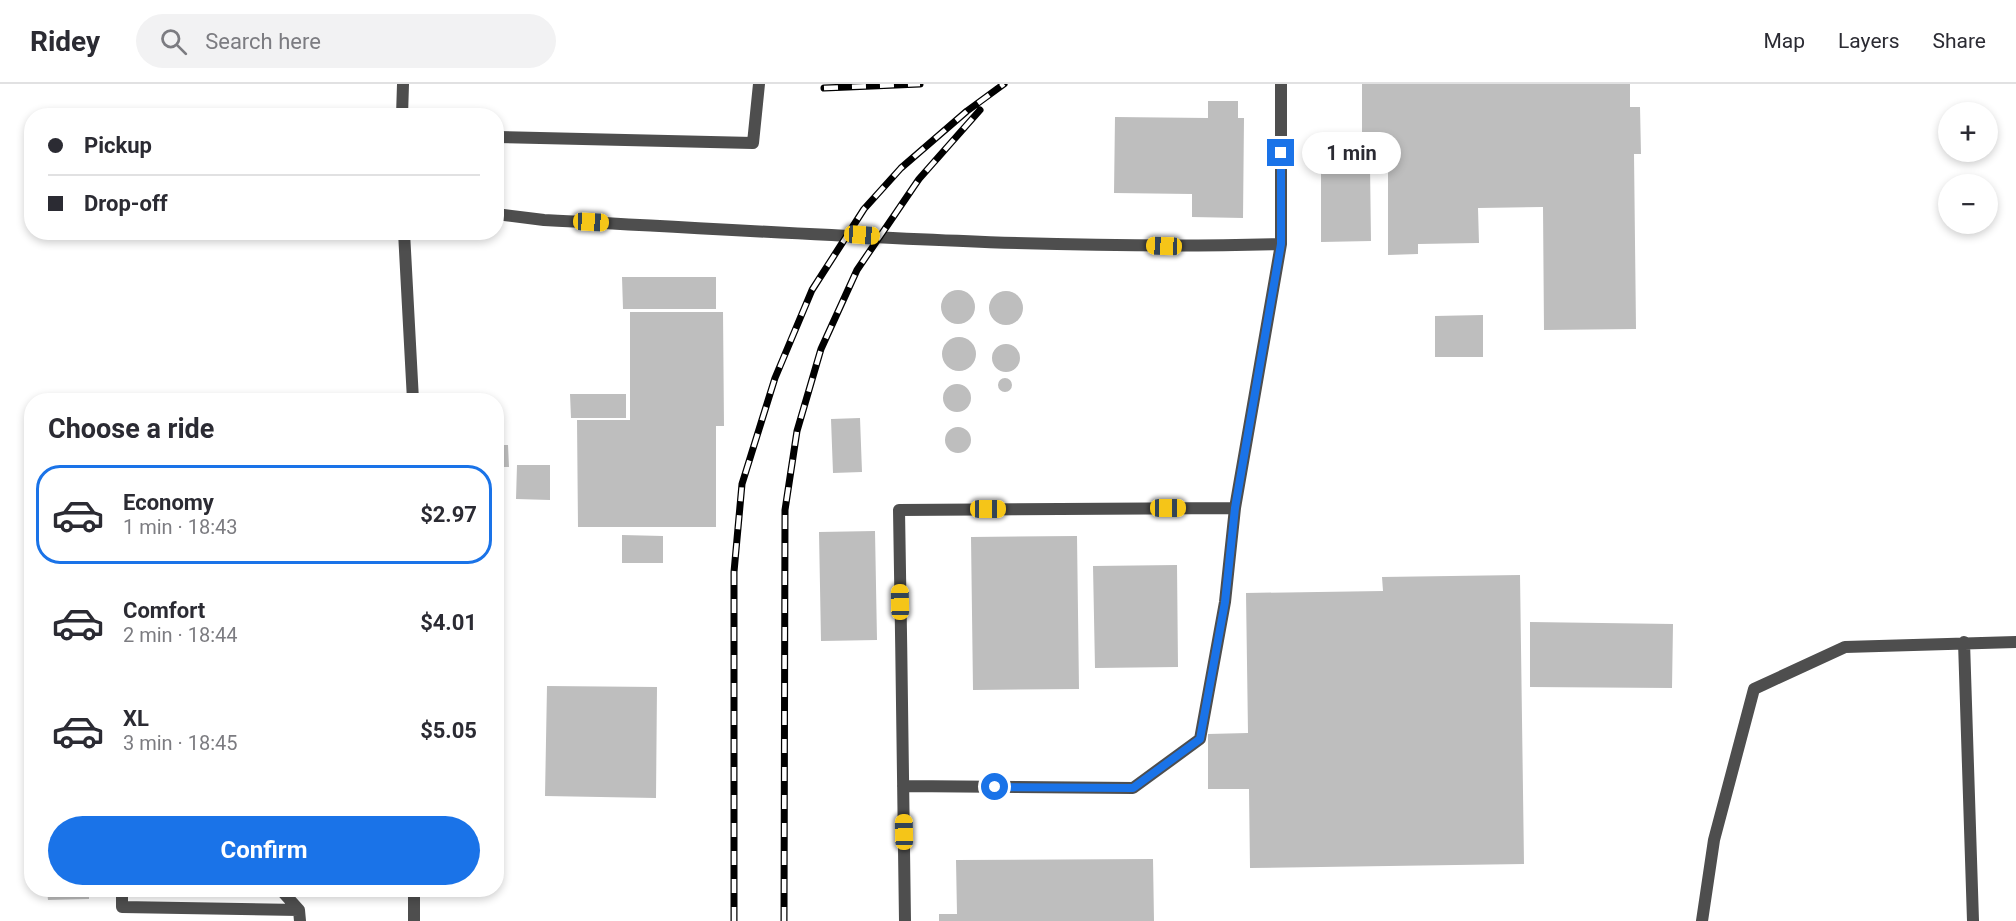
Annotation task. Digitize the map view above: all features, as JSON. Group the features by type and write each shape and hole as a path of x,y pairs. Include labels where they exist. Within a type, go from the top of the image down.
{"lane":[{"path":"402,108 403,84"},
{"path":"504,137 753,143 759,84"},
{"path":"903,786 1133,788 1200,739 1225,602 1235,508 1281,244 1281,84"},
{"path":"504,215 544,220 878,236 1188,247 1281,244"},
{"path":"404,240 412,393"},
{"path":"905,921 899,510 1235,508"},
{"path":"1964,642 1973,921"},
{"path":"1702,921 1714,840 1754,689 1845,647 2016,642"},
{"path":"122,897 122,908 299,916"},
{"path":"286,897 299,916"},
{"path":"414,897 414,921"}],"building":[{"path":"1362,84 1630,84 1630,107 1640,107 1641,154 1634,154 1636,329 1544,330 1543,207 1478,208 1479,243 1418,244 1418,254 1388,255 1388,151 1362,151"},
{"path":"1208,101 1238,101 1238,118 1244,118 1243,218 1192,217 1192,194 1114,193 1115,117 1208,118"},
{"path":"1321,166 1370,166 1371,241 1321,242"},
{"path":"622,277 716,277 716,309 623,309"},
{"path":"958,290 970,295 975,307 970,319 958,324 946,319 941,307 946,295"},
{"path":"1006,291 1018,296 1023,308 1018,320 1006,325 994,320 989,308 994,296"},
{"path":"630,312 723,312 724,426 716,426 716,527 578,527 577,420 630,420"},
{"path":"1483,315 1483,357 1435,357 1435,316"},
{"path":"959,337 971,342 976,354 971,366 959,371 947,366 942,354 947,342"},
{"path":"1006,344 1016,348 1020,358 1016,368 1006,372 996,368 992,358 996,348"},
{"path":"1005,378 1010,380 1012,385 1010,390 1005,392 1000,390 998,385 1000,380"},
{"path":"957,384 967,388 971,398 967,408 957,412 947,408 943,398 947,388"},
{"path":"570,394 626,394 626,418 571,418"},
{"path":"860,418 862,472 833,473 831,419"},
{"path":"958,427 968,430 971,440 968,450 958,453 948,450 945,440 948,430"},
{"path":"504,445 508,445 509,467 504,467"},
{"path":"517,465 550,465 550,500 516,499"},
{"path":"875,531 877,640 821,641 819,532"},
{"path":"622,535 663,536 663,563 622,563"},
{"path":"1077,536 1079,689 973,690 971,537"},
{"path":"1177,565 1178,667 1095,668 1093,566"},
{"path":"1520,575 1524,864 1250,868 1249,789 1208,789 1208,734 1248,733 1246,593 1383,591 1382,577"},
{"path":"1530,622 1673,624 1672,688 1530,687"},
{"path":"547,686 657,687 656,798 545,796"},
{"path":"1153,859 1154,921 939,921 939,914 957,914 956,860"},
{"path":"48,897 89,897 89,899 48,900"}],"railway":[{"path":"824,88 920,84"},
{"path":"734,921 734,572 742,484 775,378 812,290 864,209 901,168 967,111 1004,84"},
{"path":"784,921 785,510 797,431 821,349 857,270 919,179 980,110"}],"route":[{"path":"995,787 1133,788 1200,739 1225,602 1235,508 1281,244 1281,153"}]}
